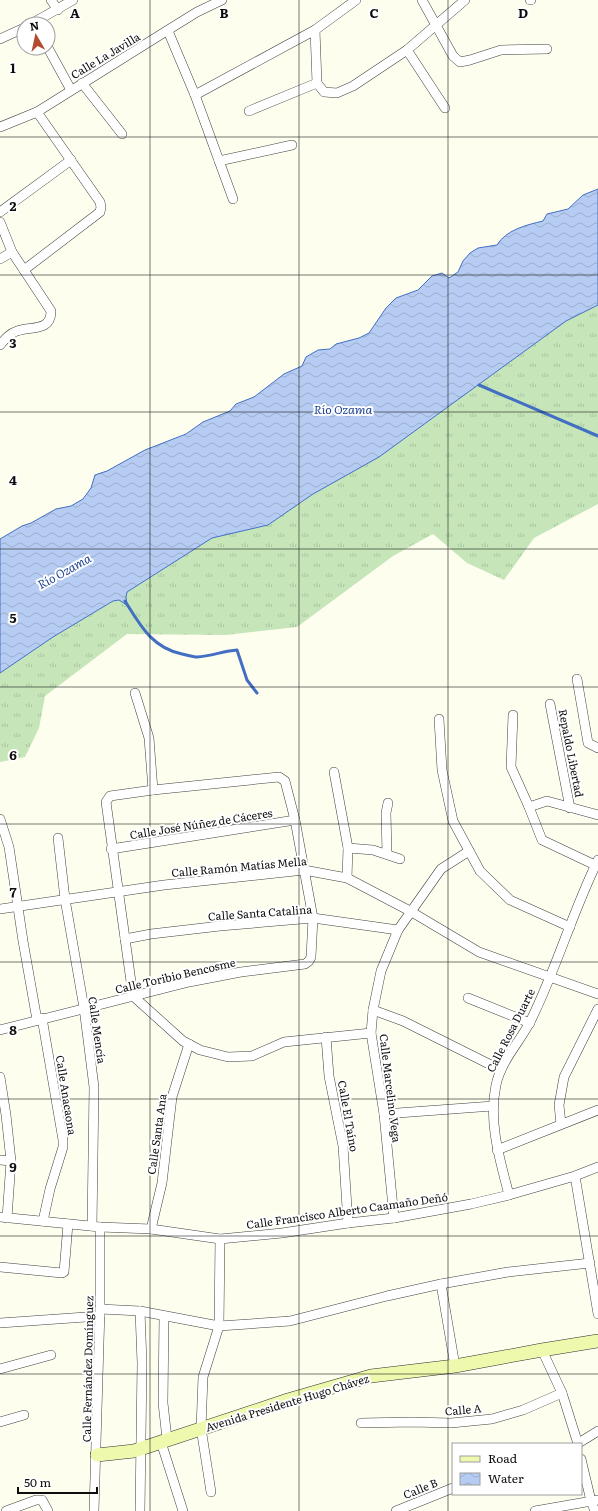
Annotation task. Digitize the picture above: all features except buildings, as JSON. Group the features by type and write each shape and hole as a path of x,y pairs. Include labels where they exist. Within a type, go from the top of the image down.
{"main road":[{"name":"Avenida Presidente Hugo Chávez","path":"97,1455 141,1449 288,1400 371,1376 455,1366 598,1341"}],"street":[{"path":"51,0 58,10"},
{"path":"48,16 73,0"},
{"name":"Calle La Javilla","path":"0,127 37,112 197,12 222,0"},
{"path":"195,95 315,30 356,0"},
{"path":"422,0 453,56 460,62 501,50 547,49"},
{"path":"315,30 318,83 324,92 337,93 353,86 407,50 464,0"},
{"path":"168,31 195,95 233,199"},
{"path":"0,39 16,32"},
{"path":"407,50 445,108"},
{"path":"52,56 71,90"},
{"path":"82,83 122,134"},
{"path":"249,111 318,83"},
{"path":"24,270 100,212 101,208 100,202 37,112"},
{"path":"219,161 292,145"},
{"path":"0,212 71,160"},
{"path":"0,222 12,252 51,311 51,318 48,323 34,328 17,331 7,337 0,345"},
{"path":"0,259 12,252"},
{"path":"577,679 588,743 598,748"},
{"path":"135,693 149,738 153,790"},
{"name":"Repaldo Libertad","path":"550,704 570,808"},
{"path":"513,715 511,767 542,840 597,863"},
{"path":"439,719 442,770 453,821 480,871 510,900 570,927"},
{"path":"334,772 348,848 347,878"},
{"path":"313,918 295,820 285,781 280,777 153,790 110,796 107,799 106,802 112,849 133,996 184,1041 200,1050 228,1058 252,1056 284,1042 371,1032"},
{"path":"529,807 547,802 598,815"},
{"path":"387,854 386,813 388,803"},
{"name":"Calle Anacaona","path":"0,819 9,847 23,941 63,1140 63,1147 50,1189 43,1221"},
{"name":"Calle José Núñez de Cáceres","path":"112,849 295,820"},
{"name":"Calle Mencía","path":"58,838 65,900 84,1008 94,1087 96,1226"},
{"path":"348,848 373,850 400,859"},
{"name":"Calle Marcelino Vega","path":"394,1218 384,1114 371,1032 373,1010 381,971 398,930 441,869 469,851"},
{"name":"Calle Rosa Duarte","path":"509,1196 497,1150 493,1106 496,1086 501,1070 530,1023 597,863"},
{"name":"Calle Ramón Matías Mella","path":"0,909 164,885 304,870 347,878 410,911 479,952 598,994"},
{"name":"Calle Santa Catalina","path":"125,939 151,934 213,927 313,918 398,930"},
{"name":"Calle Toribio Bencosme","path":"0,1030 196,980 241,972 305,964 312,957 313,918"},
{"path":"468,998 530,1023"},
{"path":"561,1124 558,1105 564,1077 598,1009"},
{"path":"373,1010 403,1021 501,1070"},
{"name":"Calle El Taíno","path":"326,1037 329,1076 343,1146 348,1223"},
{"name":"Calle Santa Ana","path":"150,1229 162,1183 172,1097 189,1044"},
{"path":"0,1077 11,1161 4,1217"},
{"path":"384,1114 493,1106"},
{"path":"497,1150 598,1110"},
{"path":"0,1160 11,1161"},
{"name":"Calle Francisco Alberto Caamaño Deñó","path":"4,1217 68,1224 150,1229 220,1239 282,1234 348,1223 394,1218 509,1196 576,1176 598,1167"},
{"path":"576,1176 598,1314"},
{"path":"0,1267 64,1272 68,1224"},
{"name":"Calle Fernández Domínguez","path":"94,1511 97,1455 100,1312 96,1226"},
{"path":"211,1492 201,1428 203,1377 219,1326 220,1239"},
{"path":"0,1323 100,1312 140,1311 219,1326 290,1321 441,1284 508,1272 590,1263"},
{"path":"441,1284 455,1366"},
{"path":"140,1311 142,1363 140,1511"},
{"path":"164,1316 164,1441 183,1511"},
{"path":"542,1350 562,1393 577,1443"},
{"path":"0,1369 51,1355"},
{"name":"Calle A","path":"361,1423 412,1422 451,1424 492,1419 523,1410 562,1393"},
{"path":"0,1422 24,1416"},
{"path":"579,1443 598,1431"},
{"path":"582,1462 594,1500 595,1511"},
{"name":"Calle B","path":"396,1511 452,1488"},
{"path":"6,1511 36,1500 42,1500 48,1511"},
{"path":"535,1511 594,1500"}],"green space":[{"path":"598,305 598,504 534,538 504,580 467,563 433,534 393,556 297,627 226,635 127,634 45,696 39,728 25,757 0,762 0,673 53,637 113,601 119,600 127,604 127,592 212,538 268,525 313,494 379,457 566,321"}],"water":[{"name":"Río Ozama","path":"598,189 598,305 566,321 379,457 313,494 268,525 212,538 127,592 127,605 119,600 113,601 53,637 0,673 0,539 56,509 71,506 83,499 91,488 95,475 107,471 145,450 186,434 203,422 230,411 236,404 254,397 284,374 302,366 306,357 318,350 330,349 336,344 359,338 369,333 386,308 396,298 418,290 432,276 442,273 449,278 458,272 463,261 470,253 478,248 497,245 506,235 511,232 523,226 543,221 547,214 568,209 583,195"}],"waterway":[{"path":"479,385 598,436"},
{"path":"125,601 136,619 148,634 163,647 172,651 197,657 237,650 247,680 257,693"}]}
